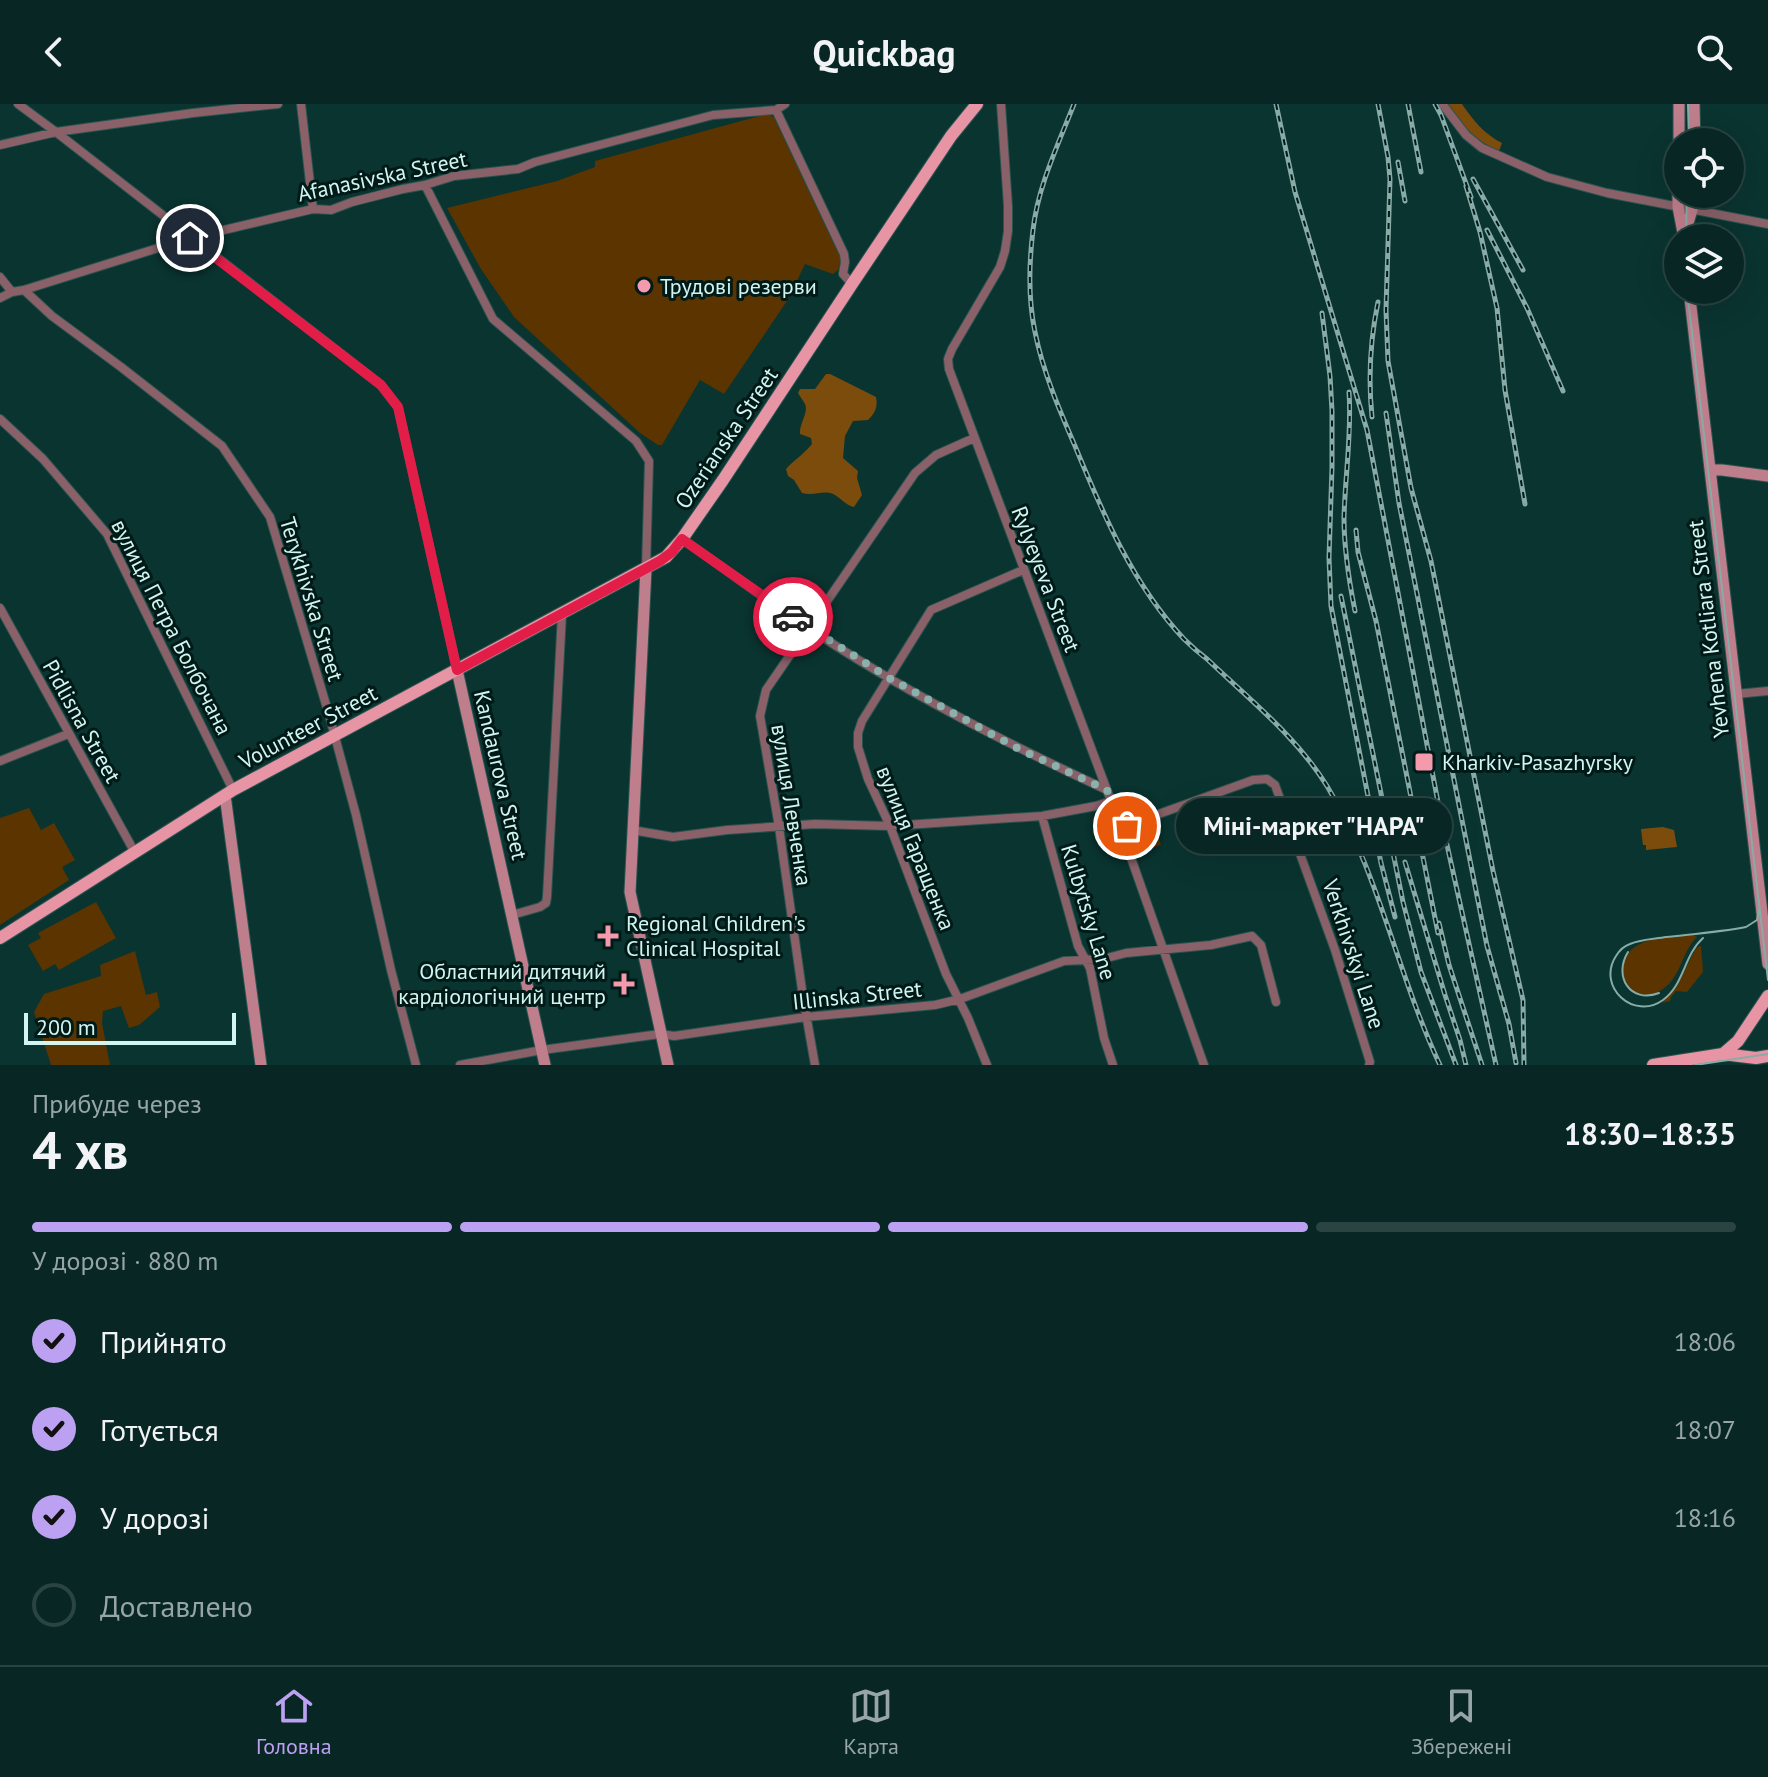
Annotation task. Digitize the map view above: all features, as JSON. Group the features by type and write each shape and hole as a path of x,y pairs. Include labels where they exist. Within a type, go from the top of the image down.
{"main road":[{"name":"Ozerianska Street","path":"646,569 666,557 682,539 951,136 977,104"},
{"path":"1679,104 1679,128"},
{"path":"1694,104 1695,128"},
{"path":"1688,224 1692,210"},
{"name":"Yevhena Kotliara Street","path":"1691,304 1736,694 1764,898 1768,964"},
{"path":"1710,470 1768,476"},
{"path":"646,569 630,892 668,1065"},
{"name":"Volunteer Street","path":"0,938 229,792 646,569"},
{"name":"Kandaurova Street","path":"457,670 545,1065"},
{"name":"вулиця Петра Болбочана","path":"229,792 261,1065"},
{"path":"1723,1054 1742,1035 1768,996"},
{"path":"1653,1065 1723,1054 1765,1059"},
{"path":"1739,1065 1765,1059"}],"street":[{"name":"Kandaurova Street","path":"18,104 381,385 398,407 457,670"},
{"path":"0,145 56,132 278,104"},
{"path":"301,104 313,209"},
{"path":"785,104 776,110 844,254 843,274 852,284"},
{"name":"Rylyeyeva Street","path":"1001,104 1008,206 1005,251 1000,267 952,349 948,359 949,369 1107,790 1204,1065"},
{"path":"1443,105 1466,135 1482,148 1547,177 1664,204"},
{"name":"Afanasivska Street","path":"0,298 190,238 313,209 331,210 454,176 518,169 713,115 776,110"},
{"path":"425,185 493,319 636,441 649,461 646,569"},
{"path":"1683,208 1768,224"},
{"path":"0,277 12,292"},
{"name":"Terykhivska Street","path":"24,290 52,316 222,446 270,517 356,815 416,1065"},
{"name":"вулиця Петра Болбочана","path":"0,419 43,459 107,534 229,792"},
{"name":"вулиця Левченка","path":"815,1065 760,716 766,690 915,473 936,455 974,438"},
{"path":"682,539 807,628 889,678 1019,749 1107,790"},
{"name":"вулиця Гаращенка","path":"987,1065 960,999 946,974 890,826 868,779 858,747 858,733 862,721 931,610 1023,570"},
{"name":"Pidlisna Street","path":"0,608 134,851"},
{"path":"512,915 540,907 546,903 547,897 562,614"},
{"path":"1736,694 1768,691"},
{"path":"0,761 68,734"},
{"name":"Verkhivskyi Lane","path":"1120,828 1253,780 1267,779 1275,785 1335,950 1369,1065"},
{"path":"632,830 673,837 815,824 890,826 1042,816 1111,801"},
{"name":"Kulbytsky Lane","path":"1042,816 1078,946 1090,968 1104,1038 1113,1065"},
{"name":"Illinska Street","path":"460,1065 662,1034 674,1036 806,1017 935,1005 1064,961 1211,945 1252,936 1261,945 1276,1002"}],"shaded area":[{"path":"1447,104 1462,104 1479,126 1502,143 1499,151 1469,132"},
{"name":"Трудові резерви","path":"767,114 774,117 841,259 838,270 833,274 805,264 789,298 724,394 700,380 662,445 658,445 640,433 514,317 481,269 447,208 557,181 595,167 595,161"},
{"path":"826,374 876,397 872,415 868,420 853,421 845,436 843,458 858,471 862,495 854,507 830,493 802,493 786,469 812,444 811,438 800,434 806,407 798,393 800,389 815,389"},
{"path":"29,808 41,830 54,823 75,860 62,867 69,880 0,925 0,818"},
{"path":"1154,824 1161,845 1138,853 1131,833"},
{"path":"1663,827 1674,830 1677,847 1646,850 1641,829"},
{"path":"96,902 116,938 59,970 55,964 43,971 28,945 41,938 38,933"},
{"path":"1697,937 1669,984 1651,994 1632,990 1623,973 1623,963 1628,953 1644,942 1658,938"},
{"path":"1699,946 1703,972 1687,992 1676,991 1670,1001 1662,1003 1675,989"},
{"path":"135,951 146,995 157,992 160,1007 139,1025 129,1028 121,1006 103,1011 102,1023 110,1065 51,1065 34,1012 44,994 101,976 100,965"}],"tram line":[{"path":"1688,104 1689,128"},
{"path":"1686,224 1687,208"},
{"path":"1689,304 1768,980"},
{"path":"1703,938 1670,994 1663,1000 1641,1006 1621,998 1614,989 1611,968 1617,954 1626,946 1648,939 1746,927 1757,920 1759,909"},
{"path":"1628,952 1622,970 1627,986 1640,995 1659,993"},
{"path":"1695,1065 1768,1054"}],"railway":[{"path":"1074,104 1039,198 1031,255 1033,319 1038,347 1052,390 1108,523 1149,596 1184,639 1286,734 1327,786 1361,853 1440,1065"},
{"path":"1276,104 1295,192 1367,430 1441,818 1496,1065"},
{"path":"1378,104 1390,179 1386,310 1388,361 1411,488 1431,561 1493,871 1523,1000 1524,1065"},
{"path":"1408,104 1421,172"},
{"path":"1435,104 1471,197"},
{"path":"1398,162 1405,201"},
{"path":"1473,179 1523,270"},
{"path":"1466,186 1497,308 1505,390 1525,504"},
{"path":"1487,230 1527,308 1563,391"},
{"path":"1372,417 1370,360 1378,302"},
{"path":"1322,313 1332,411 1331,606 1381,863 1395,917"},
{"path":"1349,392 1344,530 1355,611"},
{"path":"1386,413 1399,503 1487,946 1509,1024 1516,1063"},
{"path":"1356,530 1358,552 1376,621 1438,933"},
{"path":"1341,596 1403,902 1421,972 1456,1065"},
{"path":"1405,862 1466,1065"},
{"path":"1439,923 1449,965 1482,1065"}],"way so far":[{"path":"793,617 889,678 1019,749 1107,790 1120,828 1127,826"}],"place":[{"name":"Трудові резерви","path":"644,286"},
{"name":"Kharkіv-Pasazhyrsky","path":"1424,762"},
{"name":"Міні-маркет \"НАРА\"","path":"1127,826"},
{"name":"Regional Children's Clinical Hospital","path":"608,936"},
{"name":"Областний дитячий кардіологічний центр","path":"624,984"}],"route":[{"path":"190,238 381,385 398,407 457,670 660,561 682,539 793,617"}]}
